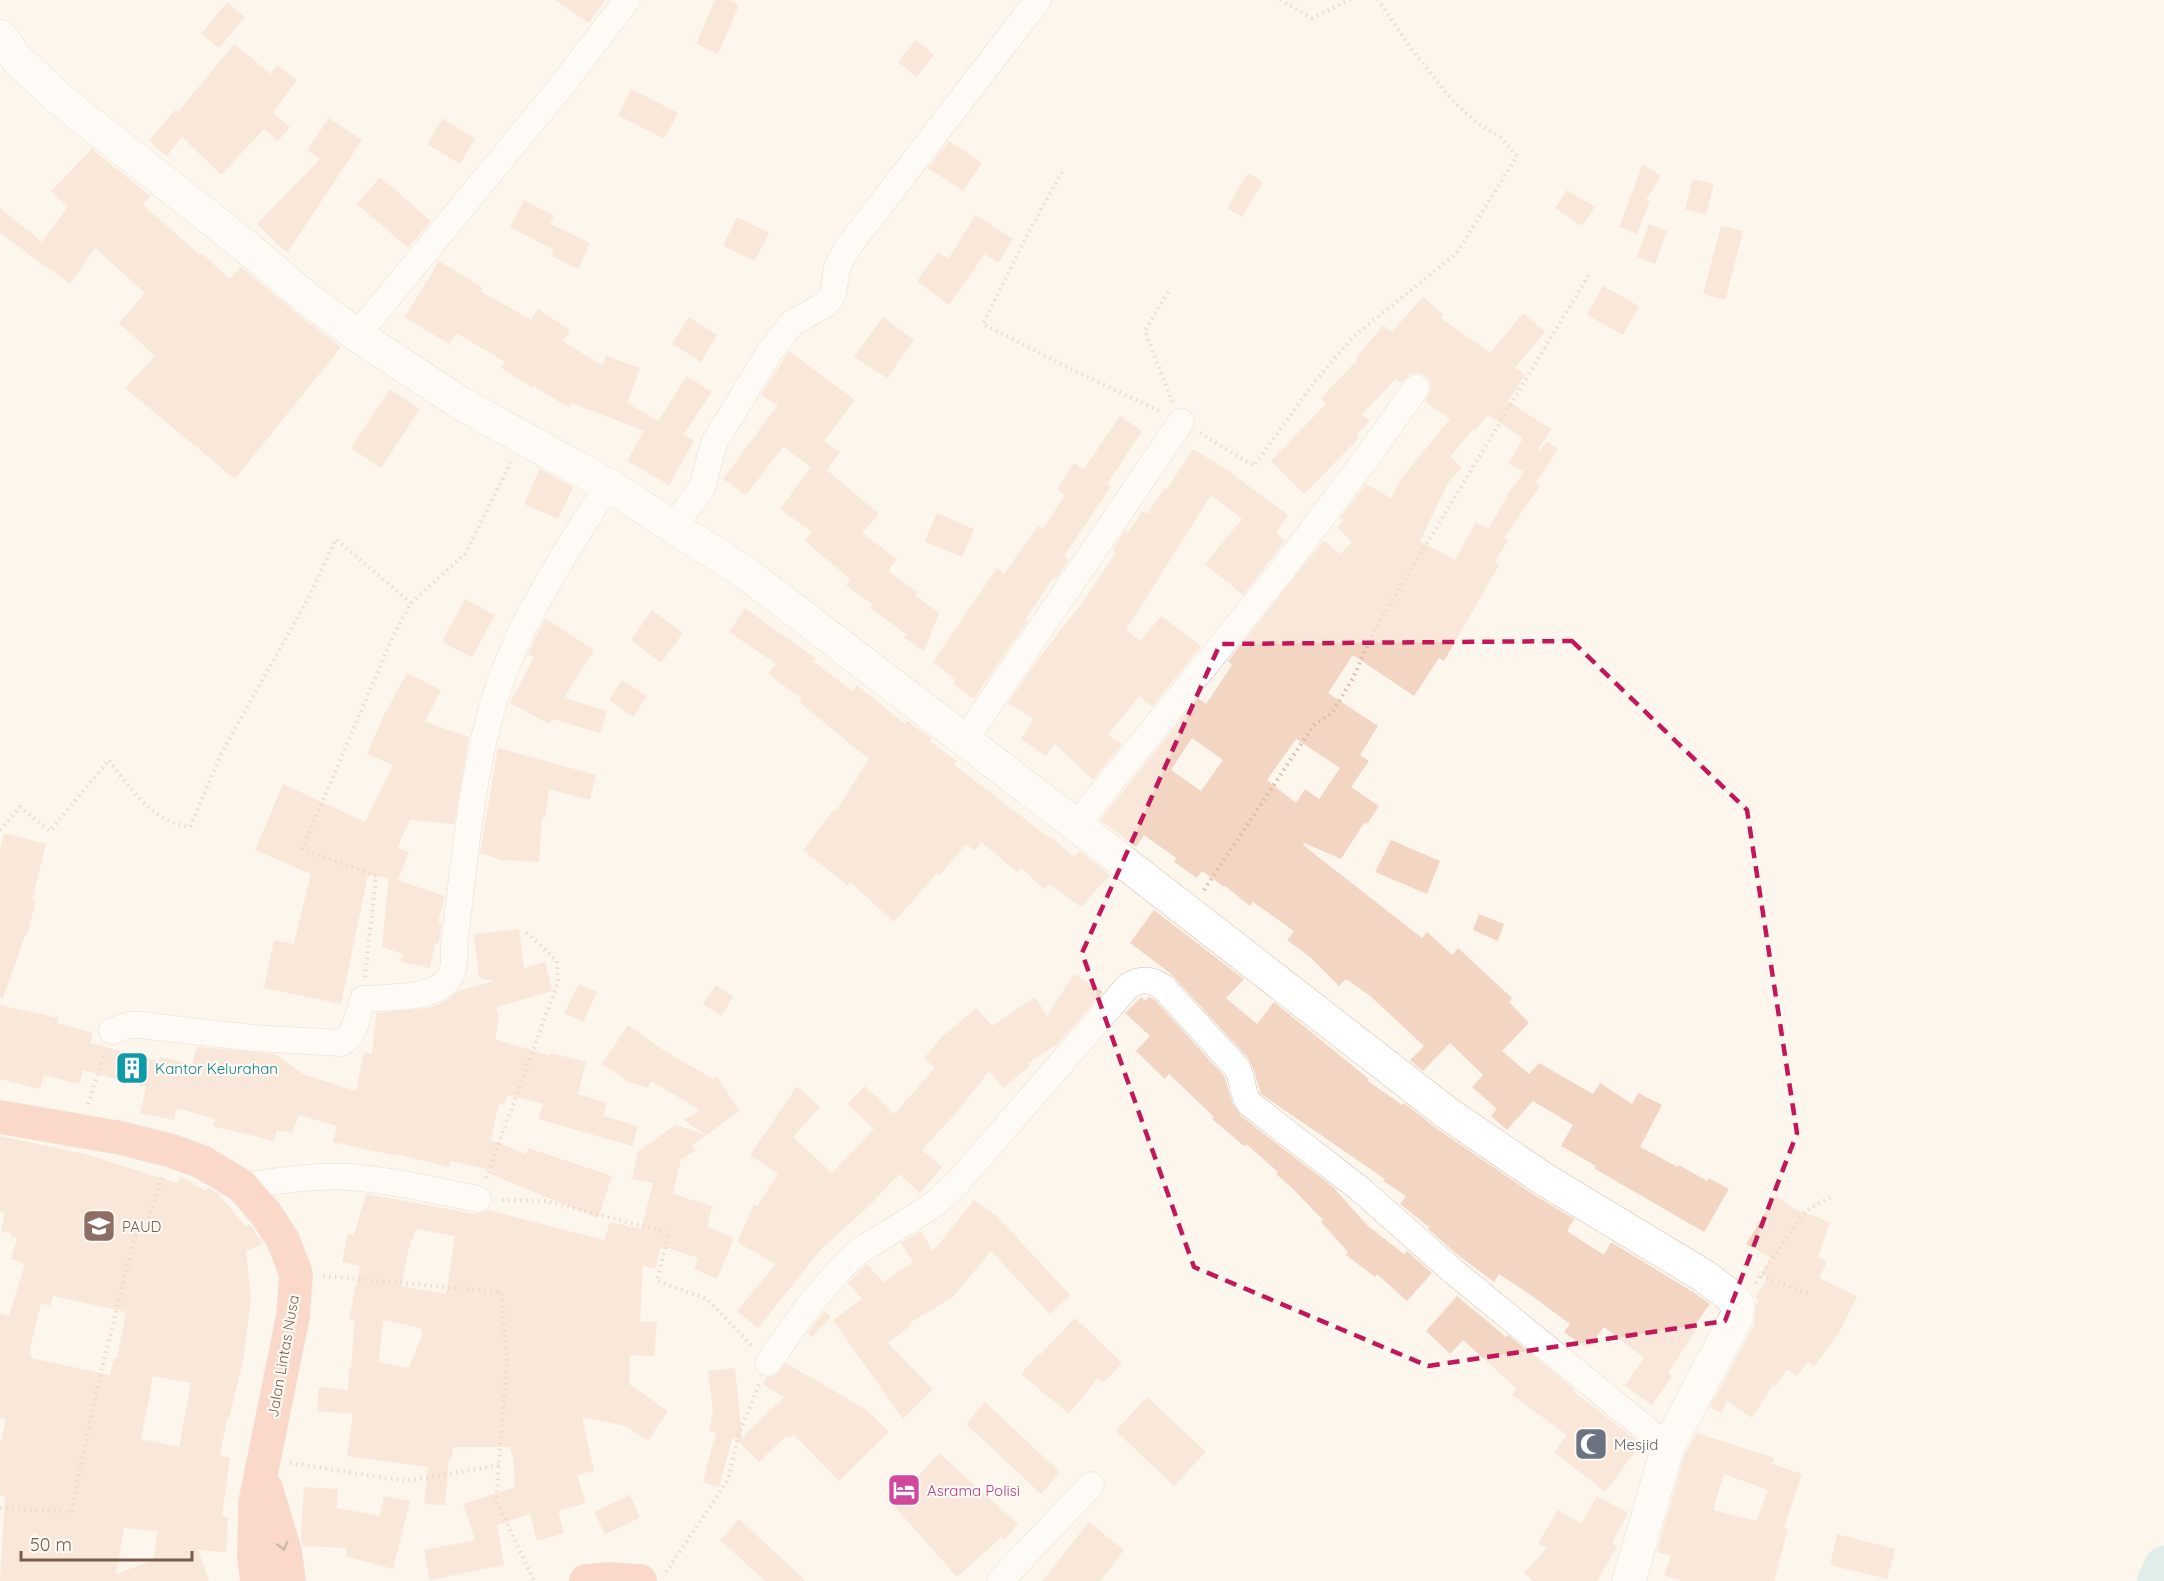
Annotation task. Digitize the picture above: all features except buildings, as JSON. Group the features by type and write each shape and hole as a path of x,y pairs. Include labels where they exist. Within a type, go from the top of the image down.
{"highway":[{"name":"Jalan Lintas Nusa","path":"0,1117 121,1138 172,1151 202,1162 242,1186 266,1215 282,1240 296,1274 293,1316 255,1503 257,1581"},
{"name":"Jalan Lintas Nusa","path":"264,1465 290,1581"},
{"path":"586,1581 609,1579 640,1581"}],"main road":[{"path":"0,36 17,59 57,97 309,300 357,335 462,404 608,485 747,574 1076,825 1447,1113 1542,1178 1704,1276 1729,1295 1738,1305 1733,1324 1668,1447 1629,1581"}],"street":[{"path":"357,335 563,84 627,0"},
{"path":"673,527 702,488 714,442 771,350 792,323 825,304 833,294 837,268 845,251 1038,0"},
{"path":"1076,825 1280,573 1416,388"},
{"path":"964,741 1181,422"},
{"path":"112,1031 129,1025 140,1025 254,1038 341,1043 351,1035 363,999 403,996 433,991 442,987 452,974 454,967 454,946 469,824 483,743 493,705 522,632 567,549 608,485"},
{"path":"768,1363 810,1304 843,1266 858,1252 935,1204 959,1181 1128,986 1141,980 1151,979 1163,987 1237,1068 1242,1080 1242,1092 1250,1104 1360,1189 1454,1272 1668,1447"},
{"path":"242,1186 311,1177 347,1177 378,1180 478,1199"},
{"path":"1000,1581 1091,1485"}],"path":[{"path":"1280,0 1312,18 1350,0"},
{"path":"1062,172 1027,235 983,324 1181,422 1254,466 1316,380 1354,336 1456,254 1517,156 1499,136 1477,123 1452,100 1410,47 1378,0"},
{"path":"1188,914 1315,724 1332,713 1353,678 1374,631 1590,273"},
{"path":"1168,292 1145,331 1181,422"},
{"path":"363,999 376,876 302,849 394,634 411,603 465,554 524,438"},
{"path":"0,830 20,807 50,831 109,760 130,789 150,809 176,825 190,827 222,752 309,597 336,539 411,603"},
{"path":"526,932 557,961 558,982 478,1199 546,1201 669,1233 657,1281 707,1299 768,1363 739,1433 728,1479 660,1581"},
{"path":"78,1132 112,1031"},
{"path":"0,1508 71,1512 137,1228 147,1222 172,1151"},
{"path":"1738,1305 1761,1276 1801,1217 1810,1208 1831,1197"},
{"path":"296,1274 501,1292 507,1359 496,1500 534,1581"},
{"path":"1761,1276 1811,1294"},
{"path":"264,1465 406,1480 500,1465"}],"highlighted area":[{"path":"1572,641 1747,810 1797,1133 1725,1321 1428,1366 1194,1267 1082,953 1220,644"}],"waterway":[{"path":"2157,1581 2164,1566"}],"place":[{"name":"Kantor Kelurahan","path":"132,1068"},
{"name":"PAUD","path":"99,1226"},
{"name":"Mesjid","path":"1591,1444"},
{"name":"Asrama Polisi","path":"904,1490"}]}
